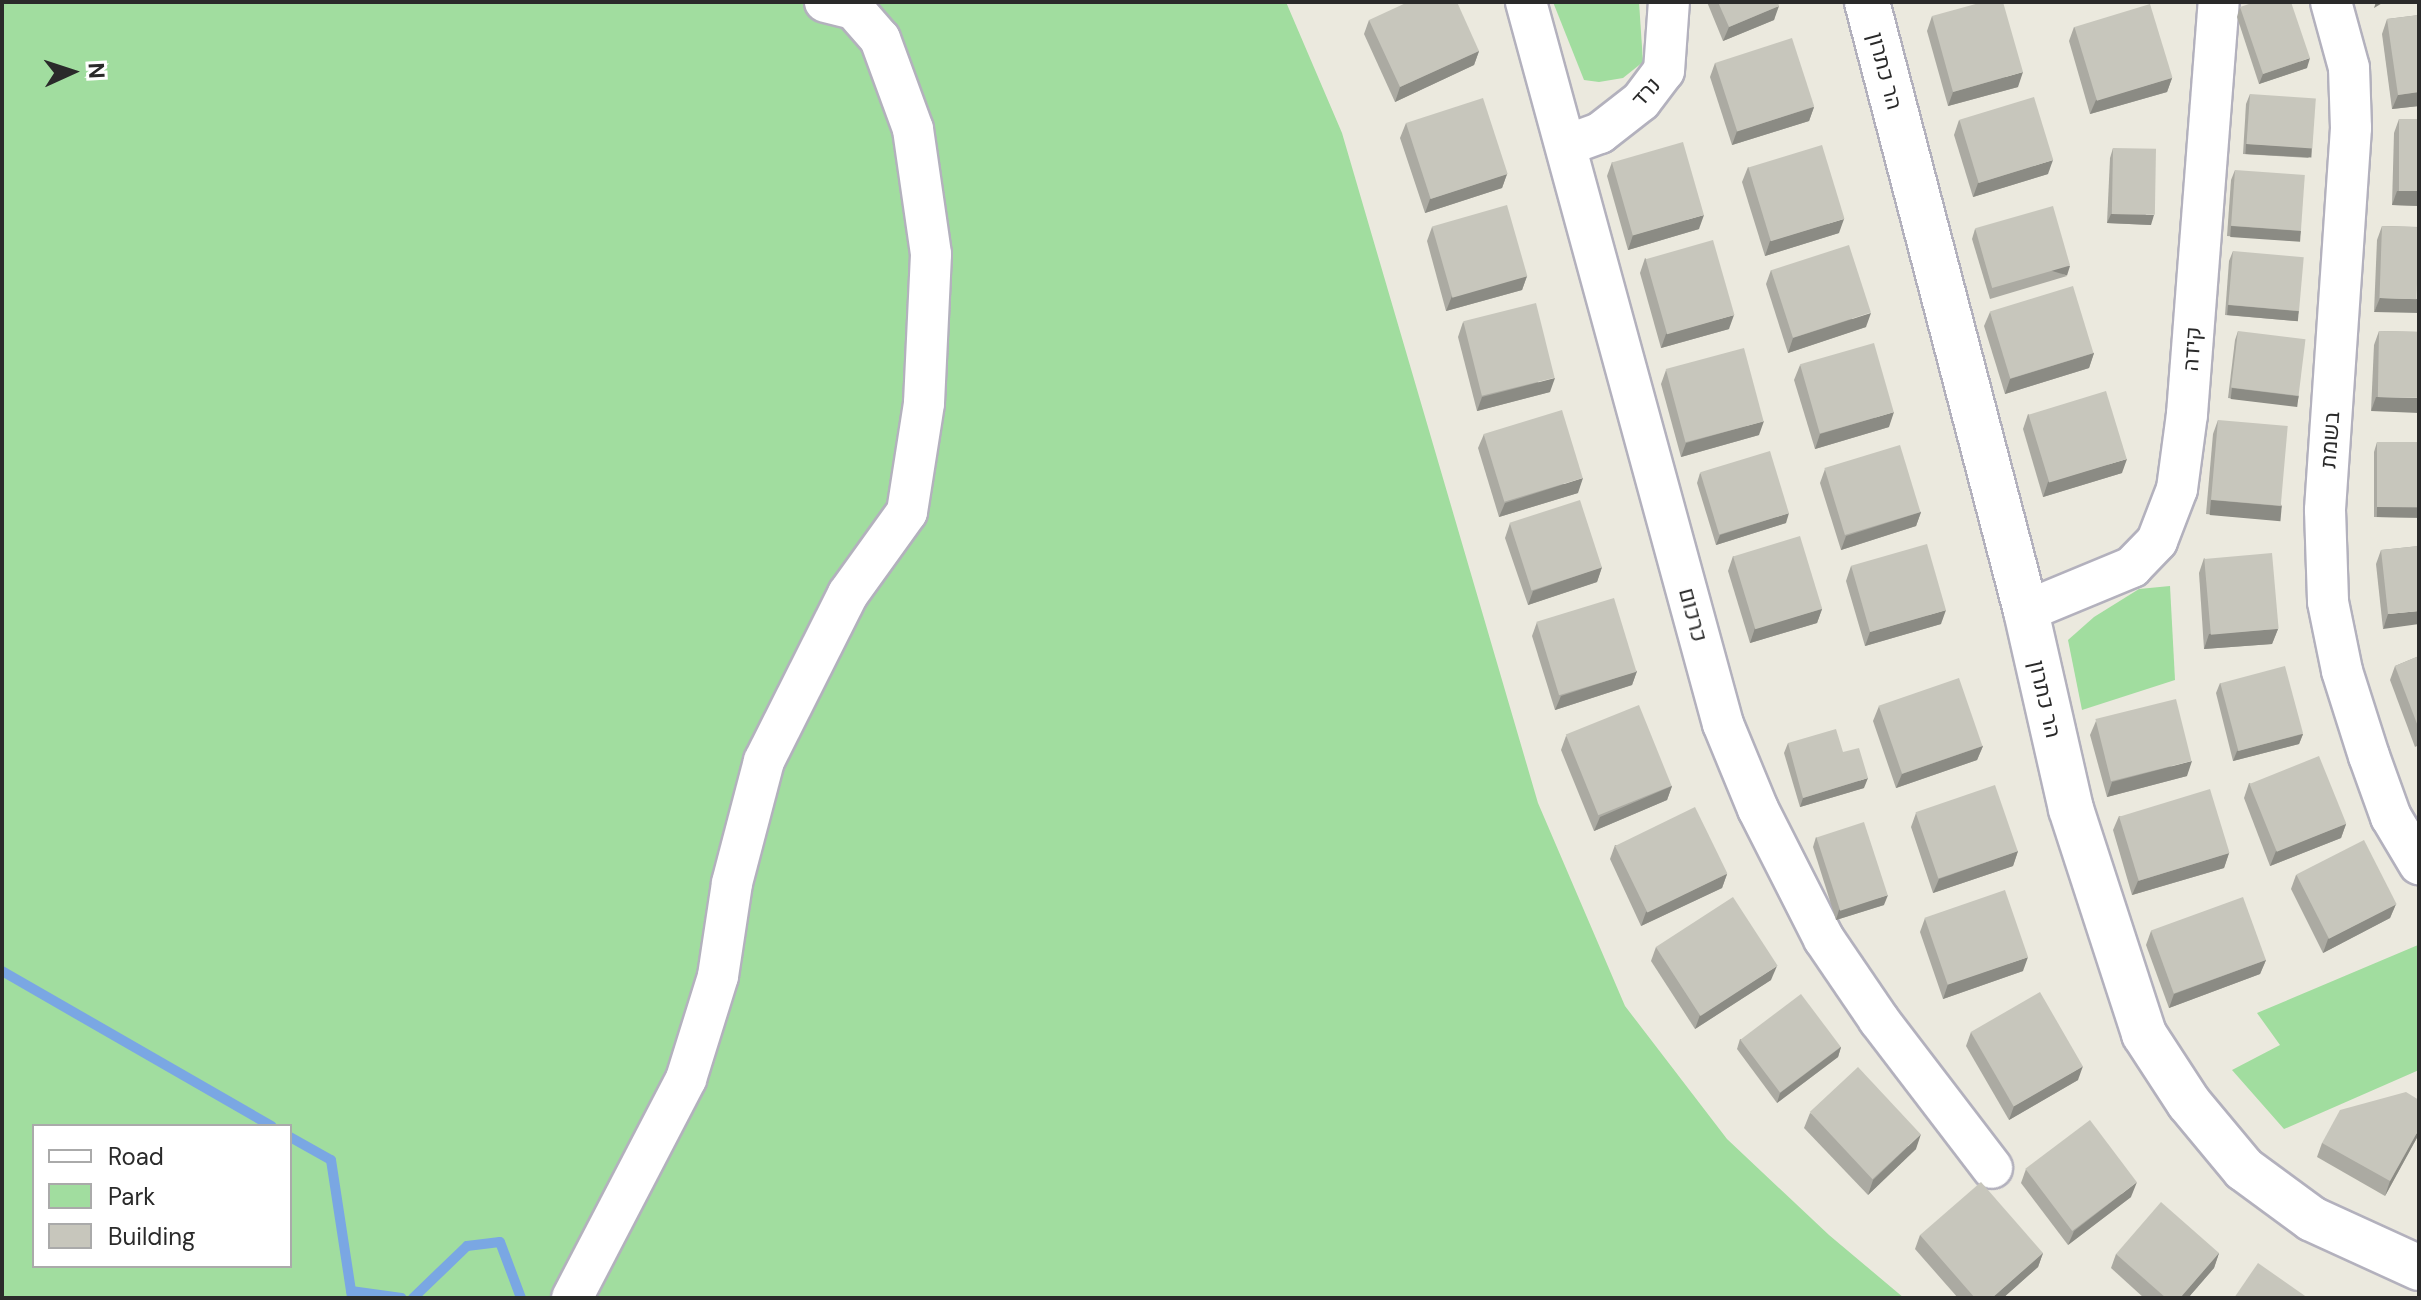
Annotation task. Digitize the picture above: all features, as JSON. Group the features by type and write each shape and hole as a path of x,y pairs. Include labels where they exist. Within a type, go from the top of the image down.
{"street":[{"path":"572,1298 686,1079 718,976 732,883 764,761 848,594 907,512 924,403 931,254 913,129 880,39 854,9 825,2"},
{"name":"כרכום","path":"1526,2 1723,724 1758,809 1824,939 1879,1020 1992,1168"},
{"name":"נרד","path":"1567,145 1600,133 1621,117 1641,101 1664,71 1669,2"},
{"name":"הר כתרון","path":"1867,2 2026,611 2071,809 2144,1034 2189,1103 2244,1169 2312,1219 2419,1268"},
{"name":"קידה","path":"2026,611 2132,567 2157,541 2177,489 2187,414 2219,2"},
{"name":"בשמת","path":"2331,2 2349,68 2351,128 2325,510 2328,602 2342,671 2369,756 2391,817 2419,864"}],"green space":[{"path":"2,2 1286,2 1342,133 1538,803 1625,1006 1727,1139 1829,1235 1904,1298 2,1298"},
{"path":"1553,2 1639,2 1643,62 1623,78 1599,82 1584,80"},
{"path":"2170,586 2175,680 2082,710 2068,640 2094,617 2139,589"},
{"path":"2418,945 2419,1070 2284,1129 2232,1070 2280,1045 2257,1013"}],"building":[{"path":"1408,2 1457,2 1479,51 1400,87 1369,20"},
{"path":"1718,2 1778,2 1779,6 1729,27"},
{"path":"1983,2 2003,2 2023,72 1953,92 1932,16"},
{"path":"2255,2 2291,2 2310,58 2263,74 2240,7"},
{"path":"2150,4 2173,78 2097,101 2074,27"},
{"path":"2419,15 2419,92 2398,95 2387,19"},
{"path":"1792,38 1814,106 1737,132 1715,63"},
{"path":"2250,94 2316,99 2312,148 2247,144"},
{"path":"2034,97 2053,160 1979,183 1959,120"},
{"path":"1483,98 1508,174 1431,199 1406,123"},
{"path":"2399,119 2419,119 2419,191 2399,191"},
{"path":"1683,142 1704,215 1633,235 1612,162"},
{"path":"1822,145 1845,219 1771,241 1748,168"},
{"path":"2113,148 2156,149 2155,215 2112,214"},
{"path":"2235,170 2305,175 2301,231 2231,226"},
{"path":"1507,205 1527,276 1452,298 1432,226"},
{"path":"2053,206 2070,266 1992,288 1975,228"},
{"path":"2382,226 2419,227 2416,299 2379,298"},
{"path":"1713,240 1734,315 1667,334 1646,259"},
{"path":"1849,245 1871,313 1793,338 1771,270"},
{"path":"2233,251 2304,257 2299,311 2228,305"},
{"path":"2073,286 2093,353 2010,378 1990,311"},
{"path":"1536,303 1555,378 1482,396 1463,321"},
{"path":"2238,331 2305,339 2299,396 2231,388"},
{"path":"2379,331 2419,332 2418,398 2378,397"},
{"path":"1874,343 1894,412 1820,433 1800,364"},
{"path":"1744,348 1764,421 1685,442 1666,369"},
{"path":"2106,391 2127,459 2049,483 2029,415"},
{"path":"1562,410 1583,478 1504,502 1484,434"},
{"path":"2218,420 2288,426 2281,506 2211,500"},
{"path":"2377,442 2419,442 2419,507 2377,507"},
{"path":"1900,445 1920,512 1845,535 1824,468"},
{"path":"1770,451 1789,513 1719,535 1700,472"},
{"path":"1580,500 1602,568 1532,590 1510,523"},
{"path":"1800,536 1822,609 1755,629 1733,556"},
{"path":"1927,544 1946,610 1870,632 1851,566"},
{"path":"2419,546 2419,611 2388,614 2381,550"},
{"path":"2272,553 2279,629 2211,635 2204,559"},
{"path":"1614,598 1637,672 1559,695 1537,622"},
{"path":"2419,656 2419,729 2395,666"},
{"path":"2285,666 2303,734 2238,751 2220,683"},
{"path":"1959,678 1982,746 1902,774 1879,706"},
{"path":"2176,699 2191,761 2111,781 2095,719"},
{"path":"1639,705 1672,786 1598,815 1566,735"},
{"path":"1836,729 1843,752 1859,748 1868,778 1803,798 1788,743"},
{"path":"2319,756 2346,824 2277,852 2249,784"},
{"path":"1995,785 2018,851 1938,879 1916,812"},
{"path":"2210,789 2230,853 2139,881 2119,817"},
{"path":"1695,807 1727,874 1647,913 1615,846"},
{"path":"1864,822 1888,895 1840,911 1816,837"},
{"path":"2364,840 2397,904 2329,939 2296,875"},
{"path":"2005,890 2028,957 1948,985 1925,918"},
{"path":"1733,897 1778,966 1701,1016 1656,947"},
{"path":"2243,897 2266,960 2174,993 2151,931"},
{"path":"2040,992 2083,1066 2014,1106 1971,1032"},
{"path":"1801,994 1841,1047 1780,1092 1740,1040"},
{"path":"1858,1067 1921,1134 1872,1179 1810,1112"},
{"path":"2406,1092 2419,1100 2419,1129 2390,1181 2322,1143 2340,1110"},
{"path":"2090,1120 2137,1182 2072,1231 2025,1169"},
{"path":"1981,1182 2043,1253 1992,1298 1975,1298 1920,1235"},
{"path":"2161,1202 2219,1253 2180,1298 2166,1298 2116,1254"},
{"path":"2258,1263 2308,1298 2234,1298"}],"waterway":[{"path":"2,971 269,1124"},
{"path":"292,1138 331,1160 352,1298"},
{"path":"413,1298 467,1246 500,1242 521,1298"},
{"path":"351,1291 402,1298"}]}
